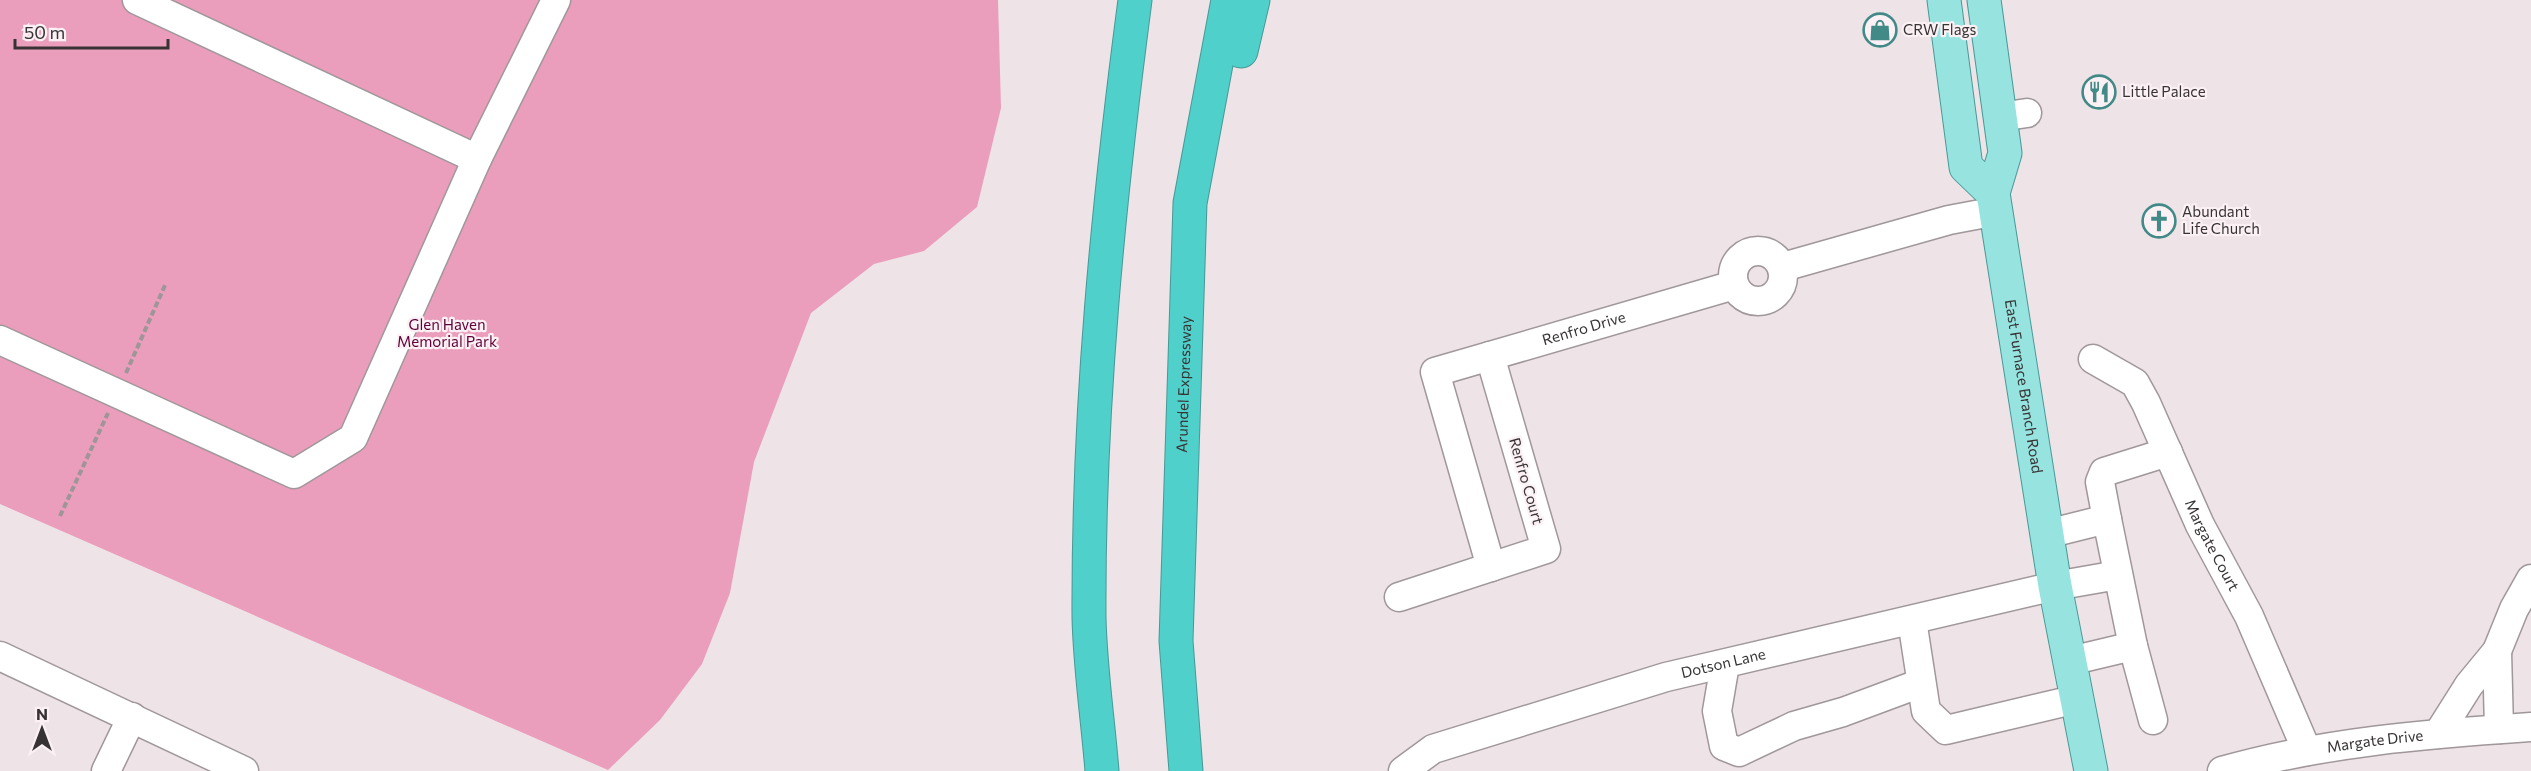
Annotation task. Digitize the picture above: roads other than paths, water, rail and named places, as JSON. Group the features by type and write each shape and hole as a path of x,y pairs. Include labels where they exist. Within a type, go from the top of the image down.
{"highway":[{"path":"1102,771 1089,619 1098,331 1109,207 1135,0"},
{"name":"Arundel Expressway","path":"1186,771 1176,641 1190,203 1228,0"},
{"path":"1190,203 1236,85 1253,0"}],"main road":[{"path":"1944,0 1966,167 1995,202"},
{"name":"East Furnace Branch Road","path":"1984,0 2013,115 1995,202 2055,586 2091,771"}],"street":[{"path":"137,0 477,159"},
{"path":"0,340 294,474 353,438 477,159 556,0"},
{"name":"Renfro Drive","path":"1491,567 1435,372 1734,285 1733,269 1742,256 1757,250 1773,254 1783,267 1949,220 1995,202"},
{"name":"Renfro Court","path":"1399,597 1546,549 1490,356"},
{"name":"Margate Court","path":"2094,359 2135,383 2200,525 2249,616 2307,751"},
{"path":"2153,720 2133,645 2100,482 2104,472 2168,452"},
{"path":"2047,534 2107,519"},
{"name":"Dotson Lane","path":"1403,771 1433,749 1666,677 2055,586 2118,575"},
{"path":"2438,734 2469,685 2497,651 2514,609 2531,579"},
{"path":"1912,620 1926,711 1946,730 2077,699"},
{"path":"2070,661 2133,645"},
{"path":"2497,651 2499,729"},
{"path":"0,656 244,771"},
{"path":"1725,664 1717,711 1724,746 1739,752 1794,726 1843,712 1922,683"},
{"path":"106,771 132,717"},
{"name":"Margate Drive","path":"2222,771 2307,751 2438,734 2531,727"}],"place":[{"name":"CRW Flags","path":"1880,30"},
{"name":"Little Palace","path":"2099,92"},
{"name":"Abundant Life Church","path":"2159,221"}],"park label":[{"name":"Glen Haven Memorial Park","path":"447,334"}]}
